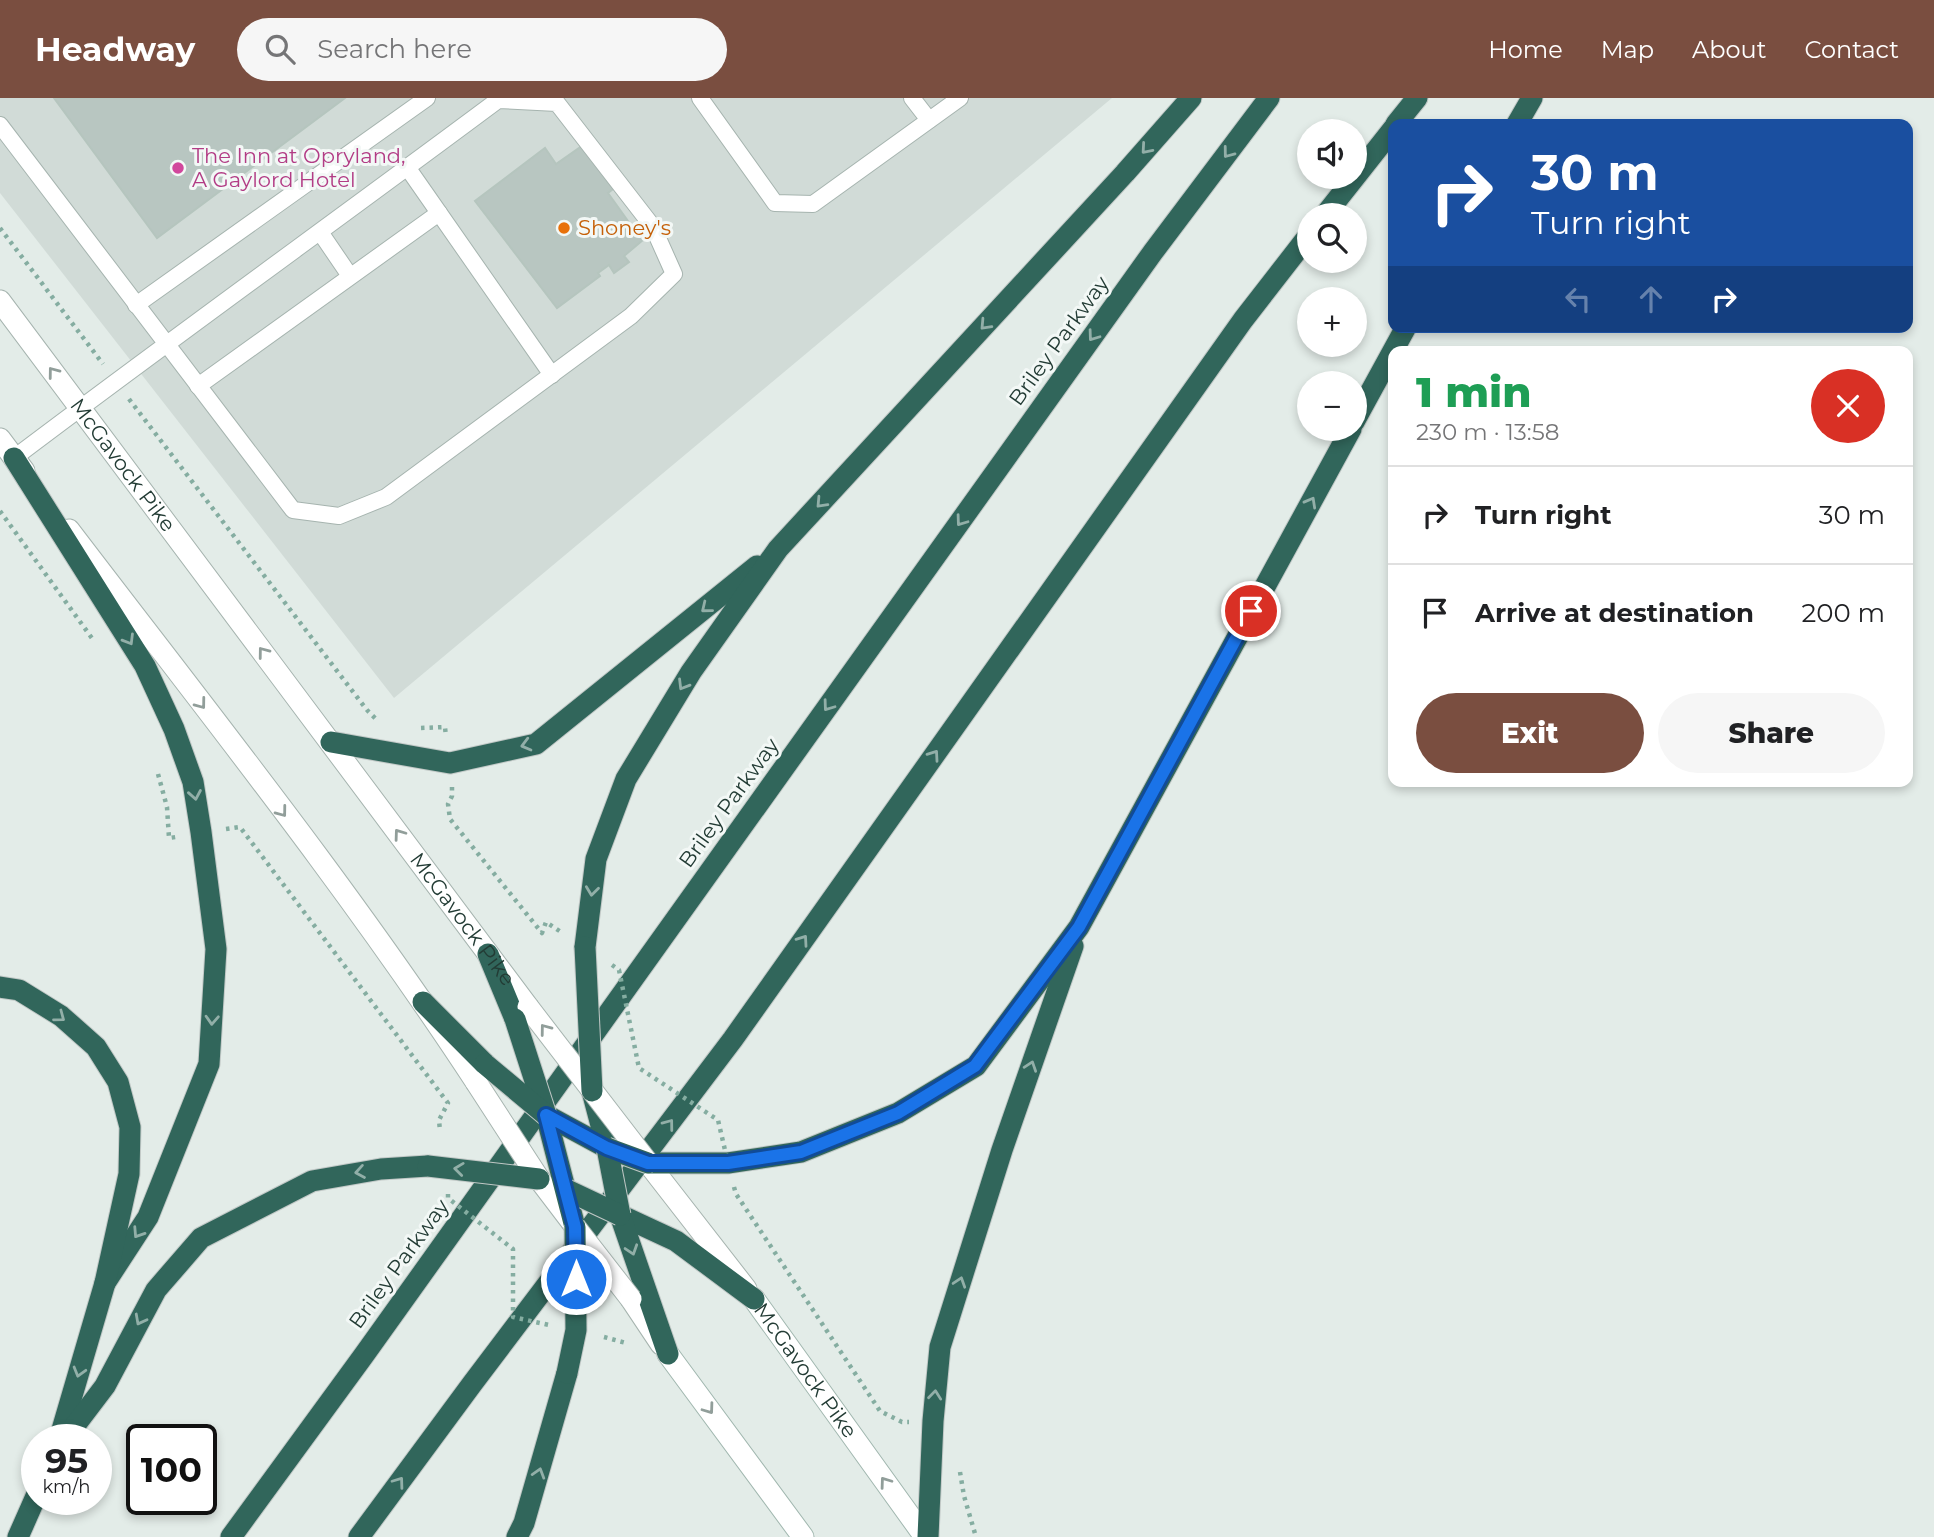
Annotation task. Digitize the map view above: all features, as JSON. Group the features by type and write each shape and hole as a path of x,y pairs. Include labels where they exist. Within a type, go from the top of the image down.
{"highway":[{"path":"637,1292 607,1148 592,1091 585,947 596,859 626,779 691,672 778,549 1097,204 1191,98"},
{"name":"Briley Parkway","path":"231,1537 1153,252 1269,98"},
{"path":"1400,119 1417,98"},
{"path":"1520,119 1532,98"},
{"path":"1334,203 1388,135"},
{"path":"359,1537 733,1039 1242,320 1297,250"},
{"path":"1367,398 1388,360"},
{"path":"423,1002 480,1073 546,1115 607,1148 648,1163 730,1168 801,1152 898,1113 975,1066 1079,927 1344,441"},
{"path":"14,458 145,666 174,730 192,782 216,949 209,1064 148,1217 105,1283"},
{"path":"331,742 450,763 536,744 778,549"},
{"path":"926,1537 940,1347 1002,1150 1079,927"},
{"path":"488,954 522,1013 575,1227 576,1330 567,1373 517,1537"},
{"path":"0,987 19,990 61,1016 96,1047 118,1082 130,1127 129,1174 105,1283 65,1424"},
{"path":"74,1424 105,1387 156,1290 201,1238 312,1181 381,1169 437,1166 539,1179 677,1241 754,1299"},
{"path":"18,1537 28,1515"}],"street":[{"name":"McGavock Pike","path":"0,301 488,954"},
{"path":"0,439 227,737 423,1002"},
{"name":"McGavock Pike","path":"522,1013 592,1091 754,1299 926,1537"},
{"path":"480,1073 539,1179 575,1227 637,1292 668,1354 803,1537"}],"lane":[{"path":"136,305 427,98"},
{"path":"700,98 775,203 813,204 960,98"},
{"path":"912,98 929,120"},
{"path":"0,125 136,305 167,345 293,510 339,516 386,497 631,316 674,274 653,227 557,103 498,100 167,345 79,408 14,458"},
{"path":"407,167 552,374"},
{"path":"198,386 439,213"},
{"path":"320,232 351,276"}],"path":[{"path":"0,228 367,710 377,720 390,725"},
{"path":"412,729 445,727 452,796 448,804 450,819 542,933 546,922 619,970 639,1068 718,1119 730,1168"},
{"path":"440,1131 437,1166 448,1198 513,1249 513,1317 604,1337"},
{"path":"733,1184 736,1194 880,1411 902,1422 933,1421"},
{"path":"960,1470 964,1496 976,1537"}],"shaded area":[{"path":"0,98 1112,98 394,698 0,193"}],"building":[{"name":"The Inn at Opryland, A Gaylord Hotel","path":"54,98 345,98 157,238"},
{"name":"Shoney's","path":"582,146 613,189 608,193 644,239 624,256 629,262 614,273 609,265 598,273 600,276 557,308 475,201 545,148 556,164"}],"place":[{"name":"The Inn at Opryland, A Gaylord Hotel","path":"178,168"},
{"name":"Shoney's","path":"564,228"}],"route":[{"path":"576,1279 575,1227 546,1115 607,1148 648,1163 728,1163 801,1152 898,1113 975,1066 1079,927 1251,611"}]}
